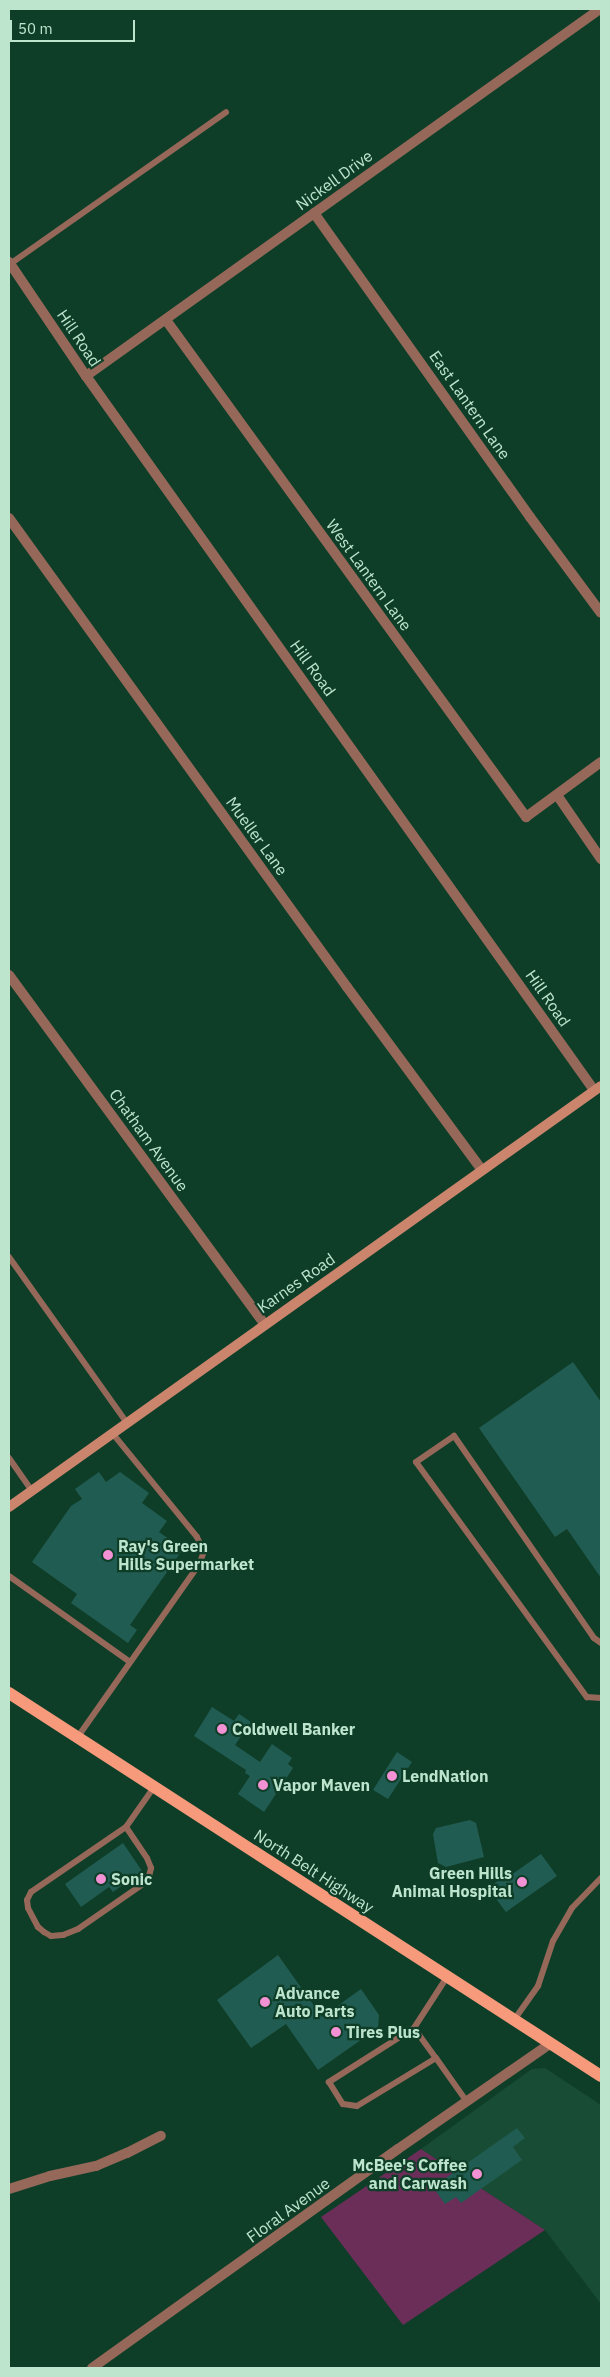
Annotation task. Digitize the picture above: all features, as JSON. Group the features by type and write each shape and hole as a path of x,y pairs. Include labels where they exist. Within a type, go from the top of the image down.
{"main road":[{"name":"North Belt Highway","path":"11,1698 154,1787 447,1977 601,2074"}],"street":[{"name":"Nickell Drive","path":"86,376 600,9"},
{"name":"East Lantern Lane","path":"314,213 524,509 601,613"},
{"name":"Hill Road","path":"9,264 86,376 598,1088"},
{"name":"West Lantern Lane","path":"166,320 526,817 557,795"},
{"name":"Mueller Lane","path":"9,518 346,987 482,1170"},
{"path":"601,762 557,795 601,858"},
{"name":"Chatham Avenue","path":"9,974 264,1324"},
{"name":"Karnes Road","path":"9,1507 598,1088"},
{"name":"Floral Avenue","path":"92,2368 551,2043"},
{"path":"9,2189 50,2176 96,2166 161,2136"}],"lane":[{"path":"9,264 226,112"},
{"path":"9,1257 127,1424"},
{"path":"77,1738 200,1563 204,1551 197,1537 112,1434"},
{"path":"601,1643 594,1638 454,1436 416,1462 588,1697 601,1698"},
{"path":"9,1458 32,1491"},
{"path":"9,1576 130,1662"},
{"path":"126,1827 147,1858 151,1868 149,1877 143,1884 78,1929 63,1935 51,1936 44,1932 38,1927 28,1908 27,1900 30,1892 126,1827 154,1787"},
{"path":"514,2020 538,1986 553,1941 572,1908 601,1878"},
{"path":"436,2058 357,2106 343,2104 329,2082 414,2028 447,1977"},
{"path":"414,2028 467,2102"}],"shaded area":[{"path":"545,2068 601,2105 601,2304 545,2230 421,2149 532,2069"},
{"path":"421,2149 545,2230 403,2325 321,2217"}],"building":[{"path":"573,1362 601,1402 601,1578 567,1529 555,1537 479,1428"},
{"name":"Ray's Green Hills Supermarket","path":"99,1472 106,1482 120,1472 149,1493 142,1503 167,1521 159,1532 183,1549 130,1625 137,1630 128,1643 71,1603 77,1594 32,1562 71,1506 82,1499 75,1489"},
{"path":"212,1707 234,1721 239,1714 251,1722 235,1745 260,1762 272,1744 292,1758 288,1764 293,1768 264,1812 238,1794 250,1776 245,1773 246,1770 194,1736"},
{"name":"LendNation","path":"397,1752 412,1762 388,1799 373,1790"},
{"path":"470,1820 476,1823 484,1857 446,1867 438,1863 433,1834 436,1828"},
{"name":"Sonic","path":"123,1843 142,1871 113,1892 109,1887 81,1907 65,1884"},
{"name":"Green Hills Animal Hospital","path":"541,1854 557,1876 506,1912 488,1888"},
{"path":"278,1955 322,2017 361,1989 379,2015 378,2028 318,2070 286,2024 251,2048 217,2000"},
{"name":"McBee's Coffee and Carwash","path":"517,2128 525,2138 513,2147 522,2160 461,2203 456,2197 445,2204 433,2187"}],"place":[{"name":"Ray's Green Hills Supermarket","path":"108,1555"},
{"name":"Coldwell Banker","path":"222,1729"},
{"name":"LendNation","path":"392,1776"},
{"name":"Vapor Maven","path":"263,1785"},
{"name":"Sonic","path":"101,1879"},
{"name":"Green Hills Animal Hospital","path":"522,1882"},
{"name":"Advance Auto Parts","path":"265,2002"},
{"name":"Tires Plus","path":"336,2032"},
{"name":"McBee's Coffee and Carwash","path":"477,2174"}]}
